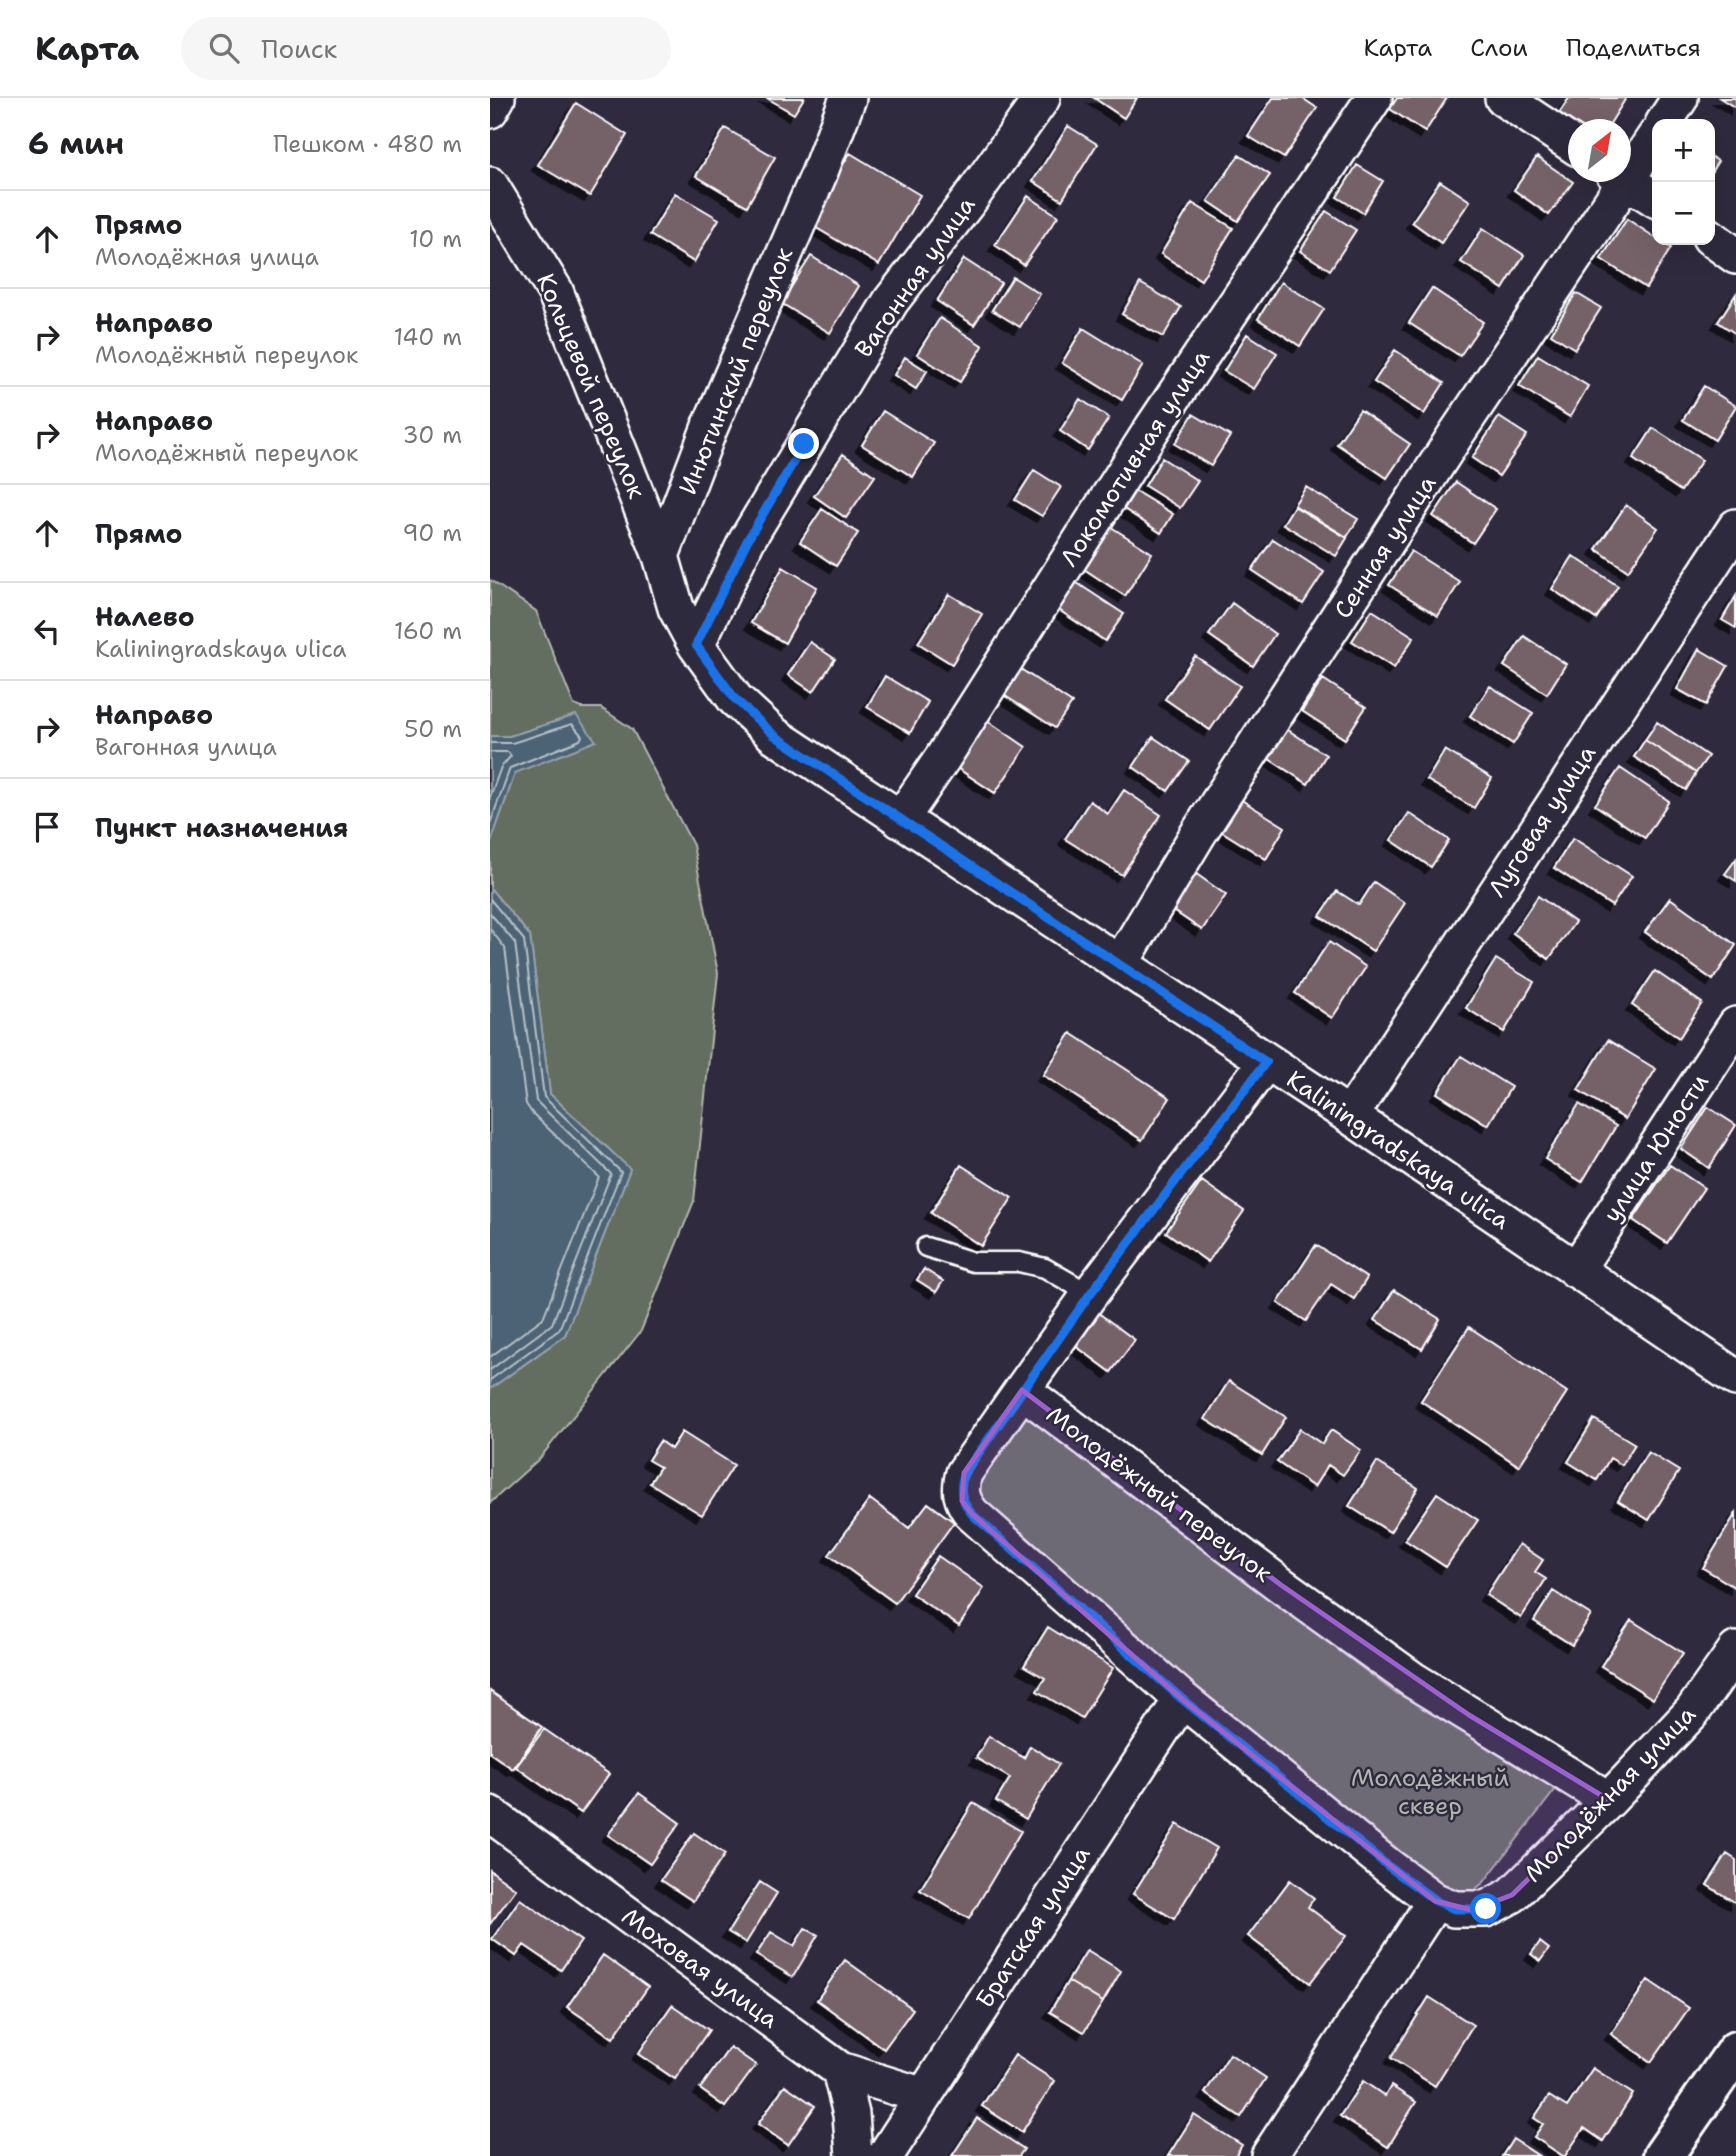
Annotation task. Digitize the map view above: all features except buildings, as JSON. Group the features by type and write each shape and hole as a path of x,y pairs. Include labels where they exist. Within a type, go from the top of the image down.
{"main road":[{"path":"1662,2156 1736,2050"}],"street":[{"path":"490,110 497,98"},
{"name":"Инютинский переулок","path":"662,556 709,429 848,98"},
{"name":"Вагонная улица","path":"696,645 747,541 891,301 970,199 1042,98"},
{"name":"Локомотивная улица","path":"900,820 1152,429 1374,98"},
{"path":"1503,98 1568,141"},
{"path":"1666,119 1680,98"},
{"name":"Сенная улица","path":"1631,164 1652,140"},
{"name":"Сенная улица","path":"1120,964 1198,834 1616,182"},
{"path":"1629,182 1652,197"},
{"name":"Кольцевой переулок","path":"490,185 555,291 662,556"},
{"path":"1715,241 1736,256"},
{"name":"Луговая улица","path":"1350,1116 1736,527"},
{"path":"662,556 676,608 696,645"},
{"name":"Kaliningradskaya ulica","path":"696,645 735,699 774,735 1350,1116 1736,1378"},
{"name":"улица Юности","path":"1576,1270 1736,1025"},
{"path":"1022,1390 1090,1294 1266,1062"},
{"name":"Молодёжный переулок","path":"1436,1901 1388,1866 1182,1699 972,1514 962,1501 960,1487 964,1474 1022,1390 1281,1585 1413,1680 1609,1800"},
{"name":"Молодёжная улица","path":"1436,1901 1454,1909 1486,1909 1512,1895 1609,1800 1692,1712 1736,1650"},
{"name":"Братская улица","path":"885,2156 1182,1699"},
{"name":"Моховая улица","path":"490,1814 840,2070 924,2096"},
{"path":"1269,2156 1436,1901"},
{"path":"840,2070 851,2114 854,2156"}],"lane":[{"path":"926,1247 973,1262 1020,1262 1045,1268 1090,1294"}],"highlighted area":[{"path":"1022,1390 1281,1585 1469,1715 1609,1800 1512,1895 1472,1910 1435,1901 1182,1699 972,1514 962,1501 964,1473"}],"green space":[{"path":"490,580 536,611 574,705 601,708 632,729 693,845 718,973 694,1201 641,1331 540,1458 490,1503 490,1389 565,1335 630,1169 550,1094 530,936 490,888 490,845 515,773 576,715 510,736 490,736"},
{"name":"Молодёжный сквер","path":"1025,1415 1036,1420 1395,1693 1457,1721 1557,1783 1555,1790 1484,1882 1472,1892 1460,1893 1389,1854 1218,1721 973,1492 1015,1419"}],"water":[{"path":"576,715 596,741 515,773 490,845 490,736 510,736"},
{"path":"490,888 530,936 550,1094 630,1169 565,1335 490,1389"}],"route":[{"path":"804,444 747,541 696,645 735,699 774,735 1266,1062 1090,1294 1013,1403 964,1474 960,1487 962,1501 972,1514 1182,1699 1388,1866 1436,1901 1454,1909 1486,1909"}]}
